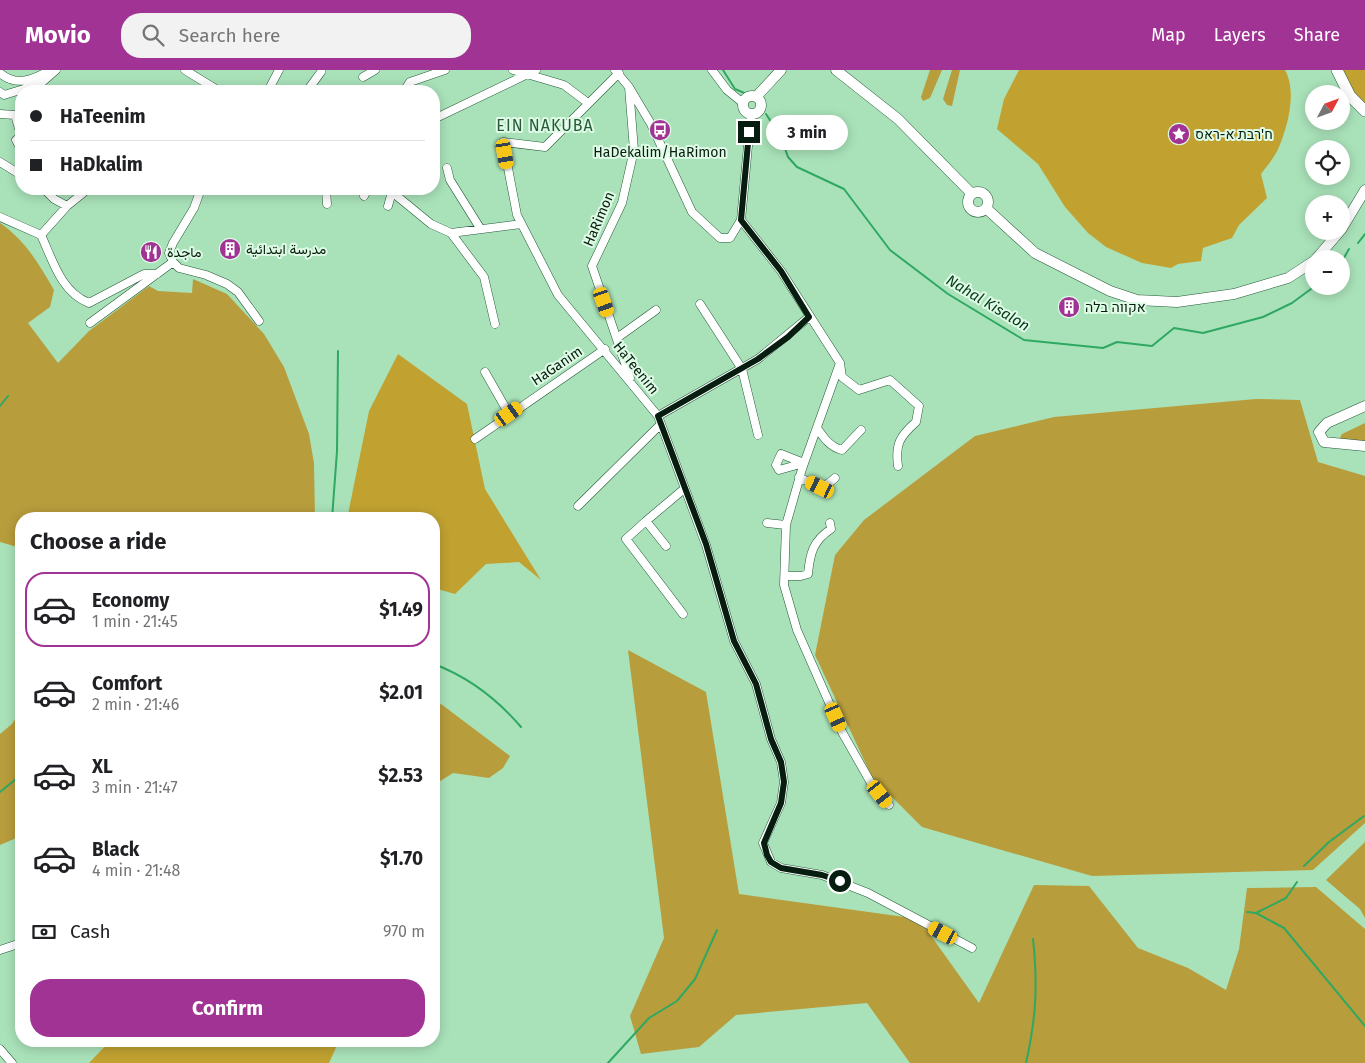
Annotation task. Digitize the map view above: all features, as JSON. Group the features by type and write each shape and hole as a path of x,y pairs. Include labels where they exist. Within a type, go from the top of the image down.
{"highway":[{"path":"1337,70 1350,96 1365,111"}],"main road":[{"path":"756,97 760,102 761,108 757,113 745,112 743,103 748,97 756,97 781,70"},
{"path":"836,70 898,119 972,194"},
{"path":"972,194 980,192 986,196 989,202 987,209"},
{"path":"1350,215 1365,192"},
{"path":"972,194 968,203 972,210 978,213 987,209"},
{"path":"987,209 1035,253 1110,291 1137,300 1177,302 1234,294 1288,278 1305,267"},
{"path":"1324,250 1332,240"},
{"path":"1365,406 1327,423 1319,432 1324,442 1365,446"}],"street":[{"path":"0,73 8,80 18,82 28,81 50,70"},
{"path":"37,85 56,70"},
{"path":"185,70 209,85"},
{"path":"271,85 279,70"},
{"path":"363,77 376,70"},
{"path":"408,85 410,82 445,70"},
{"path":"513,70 533,72 564,85 588,103"},
{"path":"712,70 727,90 743,103"},
{"path":"617,71 630,87 651,124 692,212 720,238 730,238 741,220 751,114"},
{"name":"HaTeenim","path":"617,71 545,147 503,142 521,224 558,295 605,349 658,416 706,544 734,641 756,684 771,739 781,762 784,782 781,803 764,843 771,862 781,868 822,875 868,893 972,948"},
{"path":"311,85 321,72"},
{"path":"440,116 533,72"},
{"name":"HaRimon","path":"630,87 634,150 622,203 592,266 632,384"},
{"path":"0,92 4,95 15,92"},
{"path":"0,114 15,115"},
{"path":"0,162 15,171"},
{"path":"446,168 454,188 480,228"},
{"path":"50,195 67,206"},
{"path":"41,235 67,206 81,195"},
{"path":"199,195 194,208 169,253 172,262 180,268 206,275 227,284 238,292 259,321"},
{"path":"326,195 327,204"},
{"path":"388,195 388,206"},
{"path":"394,195 431,224 451,233 484,277 495,324"},
{"path":"0,217 41,235 65,286 78,299 90,303 144,274 157,274"},
{"path":"741,220 781,271 840,363 842,377 859,390 890,380 919,406 916,422 905,432 896,450 898,466"},
{"path":"451,233 521,224"},
{"path":"90,323 172,262"},
{"path":"700,304 742,368 758,435"},
{"path":"617,338 656,310"},
{"path":"658,416 742,368 788,337 809,317"},
{"name":"HaGanim","path":"475,439 605,349"},
{"path":"840,363 799,477 786,525 784,585 797,630 842,732 871,783 889,805"},
{"path":"485,372 509,414"},
{"path":"578,506 660,425"},
{"path":"817,428 826,441 842,450 861,430"},
{"path":"799,477 820,487 826,487 836,478"},
{"path":"683,614 626,538 684,489"},
{"path":"646,521 666,546"},
{"path":"767,523 786,525"},
{"path":"784,576 808,574 811,550 816,540 830,529 830,523"},
{"path":"0,950 15,945"},
{"path":"0,1049 12,1063"}],"shaded area":[{"path":"930,70 942,70 930,98 923,101 921,97"},
{"path":"952,70 960,70 952,106 947,105 943,99"},
{"path":"1019,70 1285,70 1289,78 1290,108 1279,147 1261,174 1267,198 1239,225 1232,238 1203,248 1201,261 1178,264 1171,268 1142,263 1106,247 1088,233 1065,207 1038,164 997,129 1004,99"},
{"path":"1341,70 1365,70 1365,106 1359,101"},
{"path":"0,223 24,245 54,290 50,307 28,323 58,363 89,331 149,286 158,291 192,293 193,279 227,294 264,334 284,367 309,434 314,463 315,512 15,512 15,546 0,542"},
{"path":"398,354 467,404 485,489 541,580 519,562 486,564 455,594 440,590 440,512 348,512 369,411"},
{"path":"1256,399 1300,400 1318,462 1365,476 1365,823 1313,870 1092,876 922,827 872,777 815,655 835,555 864,520 975,436 1054,417"},
{"path":"1365,423 1365,444 1338,441 1342,434"},
{"path":"628,650 706,692 739,894 919,919 979,1003 1034,885 1089,886 1138,948 1188,968 1226,990 1239,949 1247,888 1316,887 1365,929 1365,1063 910,1063 867,1003 736,1015 699,1047 641,1054 630,1016 664,938"},
{"path":"440,705 510,756 503,768 489,778 453,773 440,781"},
{"path":"15,719 15,839 0,845 0,734"},
{"path":"1365,842 1365,918 1360,909 1326,880"},
{"path":"104,1047 336,1047 329,1063 89,1063"}],"waterway":[{"path":"723,70 735,89 749,95"},
{"name":"Nahal Kisalon","path":"766,114 781,137 788,157 797,167 844,189 890,250 948,294 1024,340 1103,348 1117,342 1152,346 1174,328 1203,333 1263,317 1292,303 1305,293"},
{"name":"Nahal Kisalon","path":"1358,243 1365,234"},
{"path":"333,512 337,451 338,351"},
{"path":"0,406 8,396"},
{"path":"440,666 482,690 521,727"},
{"path":"0,792 15,780"},
{"path":"1304,866 1329,842 1364,816"},
{"path":"1256,913 1286,898 1297,882"},
{"path":"1247,912 1256,913 1284,928 1365,1026"},
{"path":"608,1063 649,1018 677,1001 695,979 717,930"},
{"path":"1026,1063 1035,1001 1033,939"}],"place":[{"name":"HaDekalim/HaRimon","path":"660,130"},
{"name":"ח'רבת א-ראס","path":"1179,134"},
{"name":"مدرسة ابتدائية","path":"230,249"},
{"name":"ماجدة","path":"151,252"},
{"name":"אקווה בלה","path":"1069,307"}],"district":[{"name":"EIN NAKUBA","path":"545,125"}],"route":[{"path":"749,132 741,220 781,271 809,317 788,337 758,359 658,416 706,544 721,602 734,641 756,684 771,739 781,762 784,782 781,803 764,843 767,855 771,862 781,868 822,875 840,881"}]}
